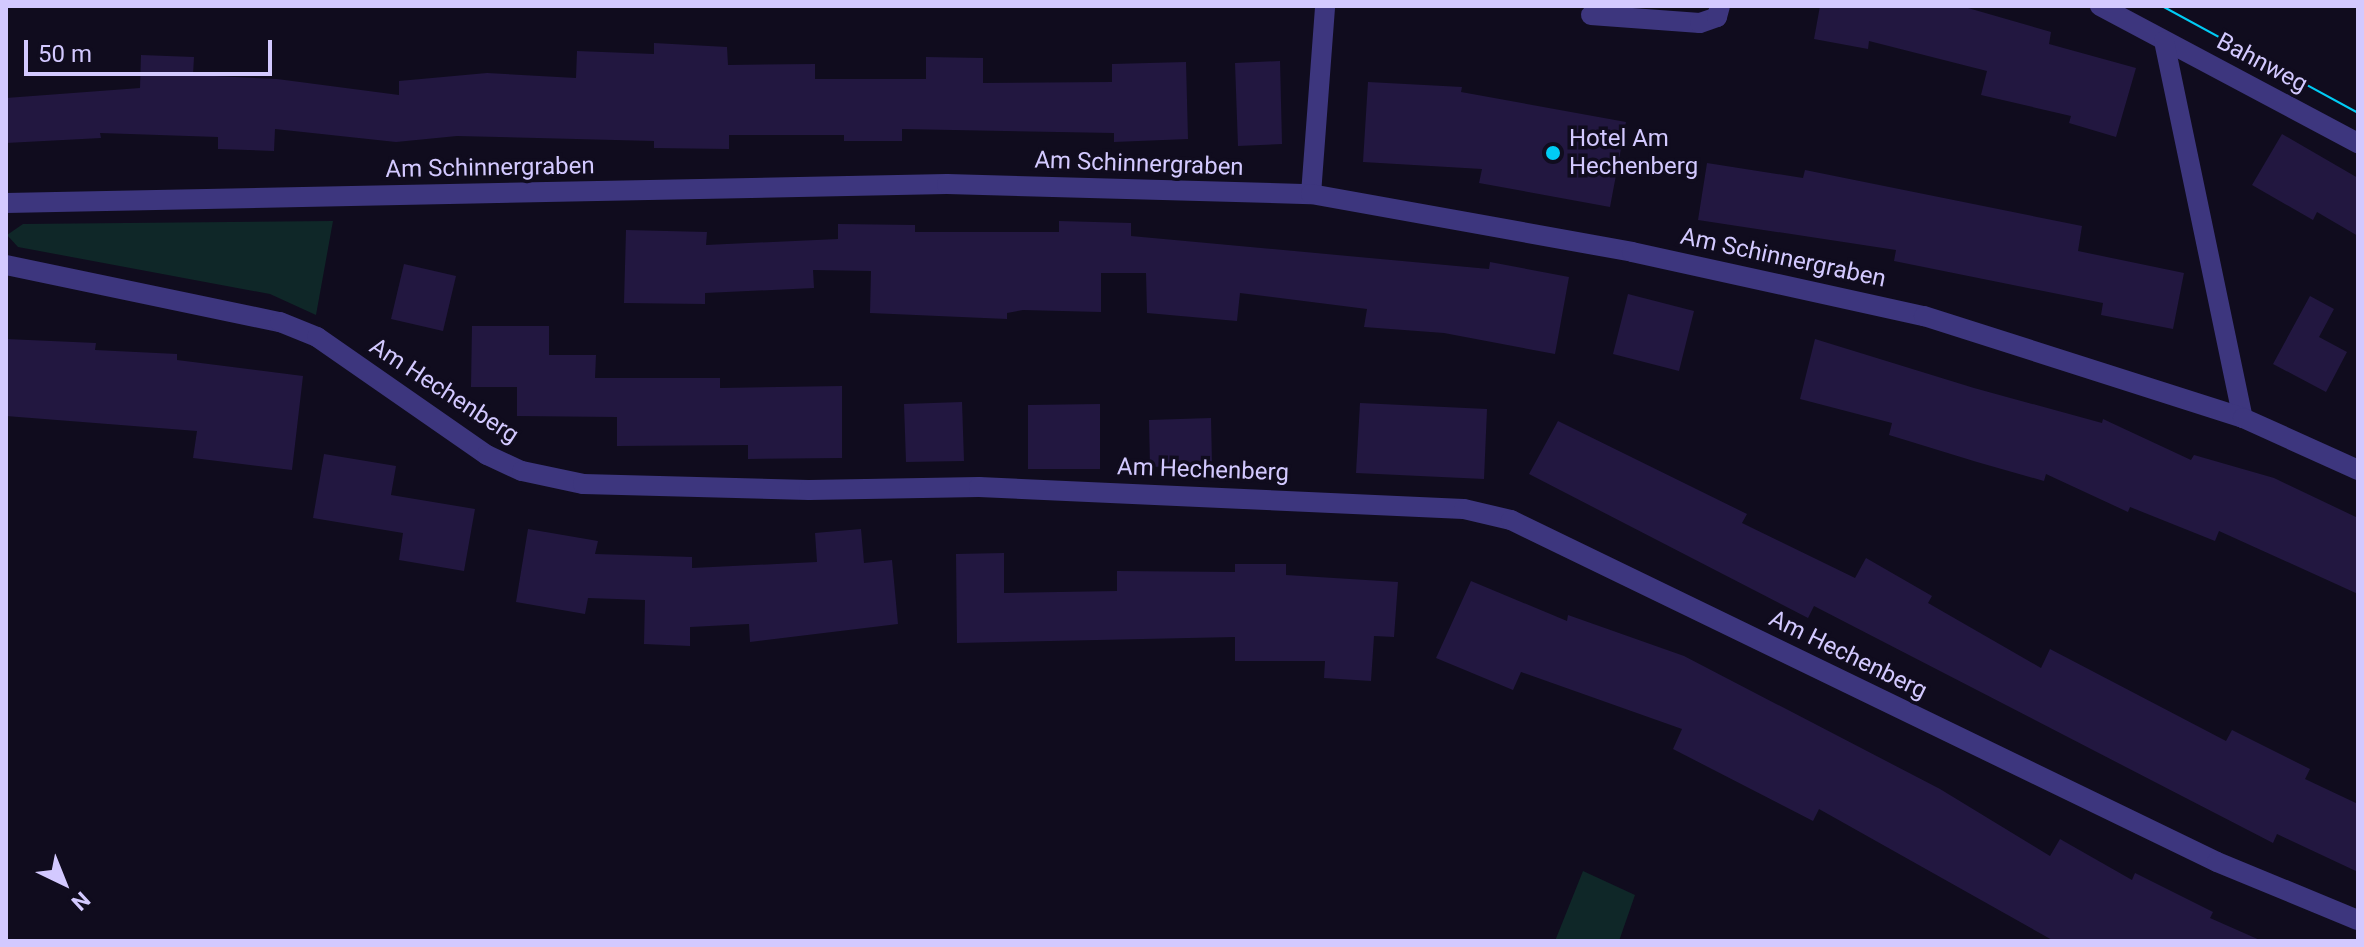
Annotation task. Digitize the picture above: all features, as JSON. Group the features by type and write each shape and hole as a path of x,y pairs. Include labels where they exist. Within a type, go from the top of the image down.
{"street":[{"path":"1311,194 1325,6"},
{"path":"1591,15 1700,23 1717,17 1720,6"},
{"name":"Bahnweg","path":"2100,6 2358,143"},
{"path":"2164,41 2243,418"},
{"name":"Am Schinnergraben","path":"6,203 947,184 1311,194 1632,252 1924,316 2243,418 2358,470"},
{"name":"Am Hechenberg","path":"6,265 280,322 317,337 487,455 522,471 583,484 656,489 1026,489 1450,508 1511,520 2203,855 2358,920"}],"green space":[{"path":"333,221 316,315 270,294 18,247 7,235 23,224"},
{"path":"1583,871 1635,895 1619,941 1555,941"}],"building":[{"path":"1820,6 1961,6 2051,32 2049,44 2136,68 2116,137 2069,123 2071,116 1981,95 1987,71 1869,41 1868,49 1814,39"},
{"path":"654,43 727,47 728,65 815,64 815,79 926,79 926,57 983,58 983,83 1112,82 1112,64 1186,62 1188,139 1114,142 1114,133 902,129 902,141 844,141 844,135 729,135 729,149 654,148 654,141 457,136 396,142 275,129 274,151 218,149 218,137 100,133 101,138 6,143 6,98 140,88 141,55 194,57 193,75 277,79 399,95 399,81 487,73 576,78 577,51 654,54"},
{"path":"1280,61 1282,144 1238,146 1235,63"},
{"path":"1368,82 1462,87 1461,92 1626,122 1610,207 1479,183 1482,169 1363,162"},
{"path":"2282,134 2358,178 2358,236 2317,212 2313,220 2252,185"},
{"path":"1707,163 1803,178 1805,170 2082,226 2078,251 2184,273 2173,329 2101,315 2103,303 1894,261 1896,250 1698,220"},
{"path":"1059,221 1131,223 1131,236 1489,269 1490,262 1569,277 1555,354 1444,333 1364,327 1367,309 1240,293 1237,321 1147,313 1146,273 1101,273 1101,312 1023,310 1007,313 1007,319 870,313 871,271 813,270 814,288 705,293 705,304 624,303 626,230 707,232 706,245 838,239 838,224 915,225 915,232 1059,232"},
{"path":"404,264 456,276 443,331 391,319"},
{"path":"1628,294 1694,311 1679,371 1613,354"},
{"path":"2310,296 2334,309 2319,337 2347,352 2326,392 2273,364"},
{"path":"472,326 549,326 549,355 596,355 595,378 720,378 720,388 842,386 842,458 748,459 748,445 617,446 617,417 517,416 517,387 471,387"},
{"path":"6,339 96,343 95,350 177,354 177,360 303,376 292,470 193,458 197,431 6,416"},
{"path":"1815,339 1974,388 2102,423 2103,419 2191,460 2194,455 2274,478 2358,518 2358,594 2219,531 2215,541 2130,507 2128,512 2046,474 2044,481 1977,462 1889,435 1892,423 1800,399"},
{"path":"962,402 964,461 906,462 904,404"},
{"path":"1360,403 1487,409 1484,479 1356,473"},
{"path":"1100,404 1100,469 1028,469 1028,405"},
{"path":"1211,418 1212,465 1150,467 1149,420"},
{"path":"1558,421 1747,514 1742,523 1855,578 1866,558 1932,596 1928,603 2041,668 2050,649 2226,741 2232,730 2310,769 2305,779 2358,804 2358,872 2277,834 2273,843 1814,606 1808,618 1529,474"},
{"path":"324,454 396,466 391,495 475,509 464,571 399,560 403,533 313,518"},
{"path":"528,529 598,541 595,554 692,557 692,568 817,562 815,533 861,529 864,563 892,560 898,624 750,642 749,624 690,627 690,646 644,644 645,600 588,598 585,614 516,602"},
{"path":"1004,553 1004,593 1117,591 1117,571 1235,572 1235,564 1286,564 1286,575 1398,582 1394,637 1374,636 1371,681 1324,678 1325,661 1235,661 1235,637 957,643 956,554"},
{"path":"1471,581 1567,621 1568,615 1684,656 1940,789 2050,856 2060,839 2132,880 2135,873 2213,912 2210,918 2262,941 2054,941 1819,809 1813,821 1673,749 1682,729 1521,672 1513,690 1436,658"}],"tram line":[{"path":"2162,6 2358,113"}],"place":[{"name":"Hotel Am Hechenberg","path":"1553,153"}]}
